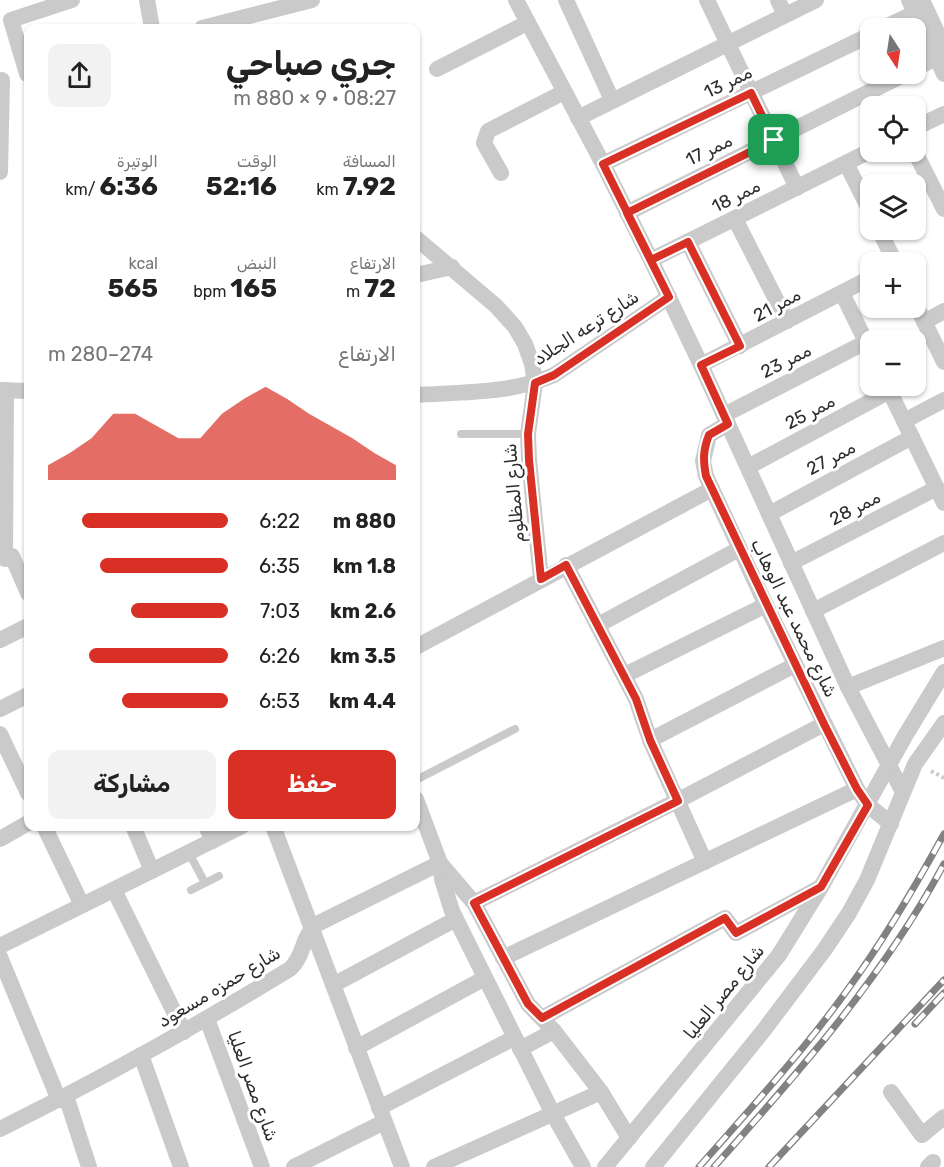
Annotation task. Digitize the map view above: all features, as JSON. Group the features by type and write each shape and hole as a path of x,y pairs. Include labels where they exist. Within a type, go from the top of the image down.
{"street":[{"path":"24,61 11,20 72,0"},
{"path":"147,0 151,24"},
{"path":"212,24 252,8 312,0"},
{"name":"شارع محمد عبد الوهاب","path":"516,0 651,260 848,687 903,792"},
{"path":"566,0 612,100"},
{"path":"707,0 796,188"},
{"path":"578,118 727,44 782,7 816,0"},
{"path":"915,4 939,26 944,74"},
{"path":"896,18 915,4"},
{"path":"915,4 940,52"},
{"path":"437,69 526,23"},
{"name":"ممر 13","path":"603,164 860,40"},
{"path":"926,62 940,52"},
{"path":"0,172 1,81 24,75"},
{"name":"ممر 17","path":"627,213 885,84"},
{"path":"501,173 484,143 488,131 564,92"},
{"path":"926,123 944,114"},
{"name":"ممر 18","path":"651,260 860,156"},
{"path":"920,162 944,209"},
{"path":"846,163 860,191"},
{"path":"735,219 788,321"},
{"name":"شارع المظلوم","path":"420,240 496,306 515,327 528,354 535,383 528,434 541,579"},
{"path":"688,242 740,346"},
{"path":"420,274 452,267"},
{"name":"ممر 21","path":"701,365 860,283"},
{"path":"842,293 860,330"},
{"name":"شارع ترعه الجلاد","path":"420,395 501,390 535,383 554,375 669,297"},
{"path":"924,322 944,311"},
{"path":"922,318 944,362"},
{"name":"ممر 23","path":"726,419 860,350"},
{"path":"24,391 3,390 11,557 24,585"},
{"name":"ممر 25","path":"748,467 875,396"},
{"path":"893,396 940,496"},
{"path":"904,421 944,400"},
{"name":"شارع محمد عبد الوهاب","path":"726,419 709,435 704,447 703,460 706,476 766,605 857,789 868,805 891,824"},
{"name":"ممر 27","path":"769,514 912,436"},
{"path":"420,645 712,489"},
{"name":"ممر 28","path":"791,563 940,496"},
{"path":"813,611 944,543"},
{"path":"598,625 740,549"},
{"path":"566,565 625,675 650,740 705,862"},
{"path":"625,675 766,605"},
{"path":"0,640 24,628"},
{"path":"848,687 944,648"},
{"path":"650,740 795,665"},
{"name":"شارع مصر العليا","path":"605,1167 779,955 821,887 944,672"},
{"path":"0,709 24,697"},
{"path":"653,1167 764,1030 849,913 867,880 915,764 944,723"},
{"path":"474,903 678,801 824,724"},
{"path":"0,734 6,761 24,787"},
{"path":"503,958 857,789"},
{"path":"420,810 440,863 446,894 456,919 552,1114 583,1167"},
{"path":"0,839 24,825"},
{"path":"46,831 82,905"},
{"path":"135,831 152,871"},
{"path":"275,831 402,1167"},
{"path":"0,946 189,853 210,834"},
{"path":"440,863 474,903 528,1004 554,1031 601,1092 629,1138"},
{"path":"311,929 440,863"},
{"path":"542,1018 725,918 736,933 821,887"},
{"path":"114,890 184,1032"},
{"path":"333,985 456,919"},
{"name":"شارع حمزه مسعود","path":"0,1129 184,1032 290,969 296,963 311,929"},
{"path":"0,957 62,1098 89,1167"},
{"path":"356,1048 485,978"},
{"name":"شارع مصر العليا","path":"207,1019 262,1167"},
{"path":"294,1167 381,1115 517,1044 554,1031"},
{"path":"141,1055 181,1167"},
{"path":"434,1167 601,1092"},
{"path":"891,1092 922,1135 944,1117"}],"lane":[{"path":"461,434 528,434"},
{"path":"420,778 515,729"},
{"path":"189,853 205,883"},
{"path":"191,890 219,876"}],"railway":[{"path":"699,1167 795,1058 848,989 899,913 944,834"},
{"path":"714,1167 808,1059 867,984 895,945 944,864"},
{"path":"769,1167 944,980"},
{"path":"915,1024 944,993"}],"route":[{"path":"774,140 627,213 669,297 554,375 535,383 528,434 541,579 566,565 625,675 650,740 678,801 474,903 528,1004 542,1018 725,918 736,933 821,887 868,805 857,789 824,724 706,476 703,460 704,447 709,435 728,424 701,365 740,346 688,242 651,260 627,213 603,164 751,93 774,140"}]}
